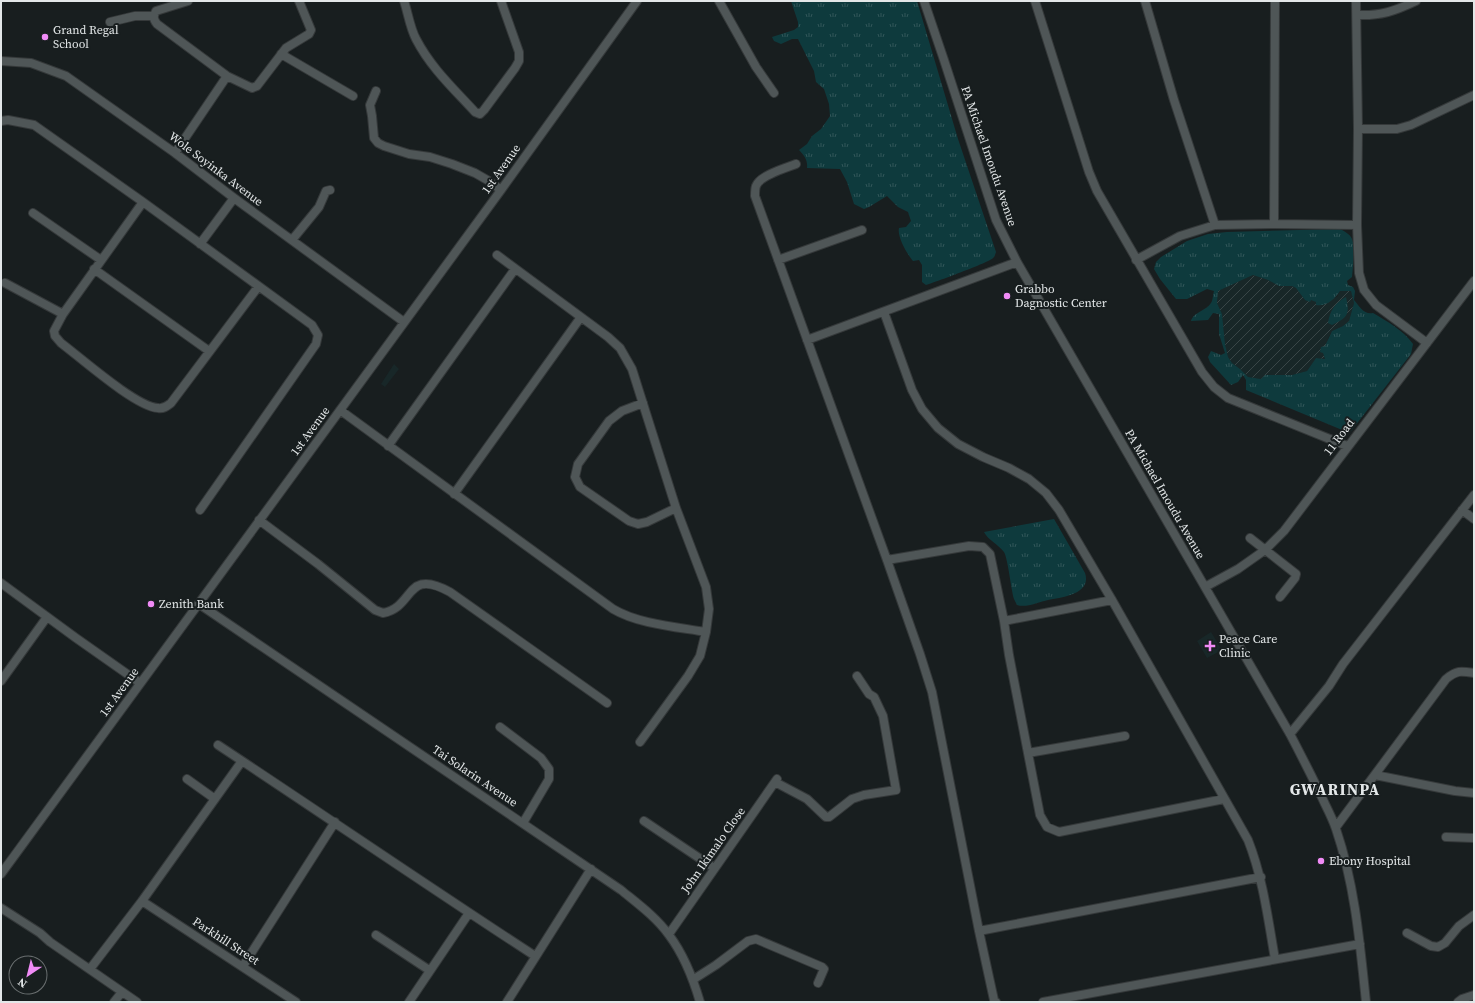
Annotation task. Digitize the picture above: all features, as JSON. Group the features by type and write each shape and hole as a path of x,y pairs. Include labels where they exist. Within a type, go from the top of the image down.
{"street":[{"path":"153,16 156,11 188,1"},
{"path":"153,16 157,24 228,76 247,87 252,88 257,86 286,48 306,36 311,30 299,1"},
{"path":"404,1 416,38 437,72 475,112 480,114 511,74 519,61 520,52 502,1"},
{"name":"1st Avenue","path":"1,874 501,190 637,1"},
{"path":"719,1 756,66 774,93"},
{"name":"PA Michael Imoudu Avenue","path":"924,1 996,220 1017,262 1290,734 1336,827 1350,882 1360,944 1366,1002"},
{"path":"1035,1 1089,172 1097,191 1202,372 1214,387 1228,398 1347,446"},
{"path":"1145,1 1174,100 1214,225"},
{"path":"1274,224 1275,1"},
{"path":"1356,1 1358,130 1357,225 1359,273 1364,290 1376,305 1427,343"},
{"path":"1357,15 1380,15 1394,12 1416,1"},
{"path":"110,22 135,16 153,16"},
{"path":"281,54 353,96"},
{"name":"Wole Soyinka Avenue","path":"1,61 31,63 66,76 175,153 404,322"},
{"path":"175,153 228,76"},
{"path":"376,90 370,105 374,138 378,143 404,152 430,157 452,164 475,173 501,190"},
{"path":"1358,130 1397,129 1411,125 1474,95"},
{"path":"1,121 8,120 34,124 312,325 318,335 316,344 200,510"},
{"path":"796,164 761,179 756,186 755,196 887,560 932,692 979,931 994,1000 996,1002"},
{"path":"292,240 319,207 326,191 330,190"},
{"path":"200,244 234,198"},
{"path":"143,202 94,269 63,314 54,331 55,336 61,343 114,384 144,405 165,408 171,403 258,286"},
{"path":"33,213 101,260"},
{"path":"1136,260 1180,236 1214,225 1357,225"},
{"path":"778,260 862,230"},
{"path":"497,255 608,337 620,348 632,369 676,508 706,588 709,609 706,632 700,656 688,676 640,742"},
{"path":"807,340 1017,262"},
{"path":"94,269 209,351"},
{"path":"388,446 515,269"},
{"name":"11 Road","path":"1206,587 1265,550 1284,531 1347,446 1474,281"},
{"path":"5,283 63,314"},
{"path":"884,312 912,390 922,409 938,428 958,444 1009,468 1028,480 1046,493 1059,510 1112,600 1248,840 1261,878 1275,959"},
{"path":"454,494 581,317"},
{"path":"643,403 622,412 609,421 578,464 575,477 580,487 629,520 638,524 647,522 676,508"},
{"path":"340,410 613,609 623,615 636,619 706,632"},
{"path":"1290,734 1329,686 1343,664 1474,494"},
{"path":"1462,510 1474,519"},
{"path":"259,520 318,564 375,610 383,613 395,609 415,586 426,584 440,587 450,592 607,703"},
{"path":"1250,538 1296,574 1295,578 1280,597"},
{"path":"887,560 969,546 983,547 990,554 1040,816 1047,827 1059,832 1224,799"},
{"path":"1,583 140,683"},
{"path":"1004,621 1112,600"},
{"name":"Tai Solarin Avenue","path":"199,604 621,890 648,912 668,934 685,961 694,979 700,1002"},
{"path":"1,681 47,617"},
{"path":"1336,827 1446,679 1454,673 1460,671 1474,673"},
{"name":"John Ikimalo Close","path":"668,934 776,781 807,799 826,817 829,817 852,799 864,795 896,790 883,716 874,697 869,694 857,676"},
{"path":"500,727 541,758 549,769 548,779 522,823"},
{"path":"1028,753 1125,736"},
{"path":"218,745 535,956"},
{"path":"90,969 142,900 242,761"},
{"path":"1375,775 1454,791 1474,793"},
{"path":"187,779 215,798"},
{"path":"644,821 714,868"},
{"path":"243,966 335,822"},
{"path":"1446,837 1474,838"},
{"path":"507,1002 591,869"},
{"path":"979,931 1261,878"},
{"name":"Parkhill Street","path":"142,900 296,1002"},
{"path":"1,908 136,1002"},
{"path":"408,1002 469,913"},
{"path":"1407,933 1431,946 1438,947 1445,943 1459,926 1474,915"},
{"path":"376,935 429,970"},
{"path":"694,979 716,965 748,941 756,939 822,967 824,969 818,983"},
{"path":"1043,1002 1360,944"},
{"path":"114,1002 122,992"},
{"path":"1458,1002 1474,995"}],"shaded area":[{"path":"1253,275 1268,280 1279,286 1292,286 1296,288 1305,300 1313,300 1316,302 1337,297 1340,291 1351,290 1354,303 1349,321 1343,326 1332,331 1323,353 1325,359 1316,358 1307,371 1292,375 1265,375 1261,379 1248,377 1232,363 1228,357 1222,314 1217,303 1218,291"},
{"path":"394,364 399,369 385,387 381,384"},
{"name":"Peace Care Clinic","path":"1211,632 1222,650 1207,658 1197,641"}],"green space":[{"path":"791,1 917,1 958,139 996,252 994,258 926,285 922,282 922,265 919,260 913,261 903,245 899,232 899,228 906,227 911,221 908,212 898,207 887,196 864,209 854,204 847,182 840,169 807,168 805,158 799,150 821,129 830,116 829,104 824,89 816,82 814,71 798,39 792,39 781,44 774,41 772,37 794,30 798,27 798,22"},
{"path":"1340,229 1351,237 1353,242 1354,257 1352,277 1347,281 1348,285 1353,287 1355,291 1354,300 1365,312 1373,313 1395,327 1413,344 1411,354 1351,431 1347,432 1246,390 1246,380 1243,375 1238,382 1231,385 1210,362 1208,357 1211,351 1221,355 1225,353 1219,334 1219,314 1213,313 1208,320 1191,321 1195,315 1210,304 1214,291 1207,289 1187,299 1176,299 1154,269 1156,262 1161,257 1187,241 1208,234 1227,232","holes":["1253,275 1268,280 1279,286 1292,286 1296,288 1305,300 1316,302 1316,305 1327,304 1336,297 1340,291 1351,291 1354,303 1349,321 1343,326 1332,331 1325,346 1321,347 1320,352 1323,353 1325,359 1316,358 1307,371 1292,375 1265,375 1261,379 1248,377 1232,363 1228,357 1222,314 1217,303 1218,291"]},
{"path":"1346,297 1348,311 1345,318 1332,325 1328,323 1330,314 1334,307"},
{"path":"1054,519 1085,573 1086,580 1084,586 1080,590 1068,596 1028,605 1017,605 1014,599 1004,552 984,532"}],"place":[{"name":"Grand Regal School","path":"45,37"},
{"name":"Grabbo Dagnostic Center","path":"1007,296"},
{"name":"Zenith Bank","path":"151,604"},
{"name":"Peace Care Clinic","path":"1210,646"},
{"name":"Ebony Hospital","path":"1321,861"}],"district":[{"name":"GWARINPA","path":"1335,789"}]}
